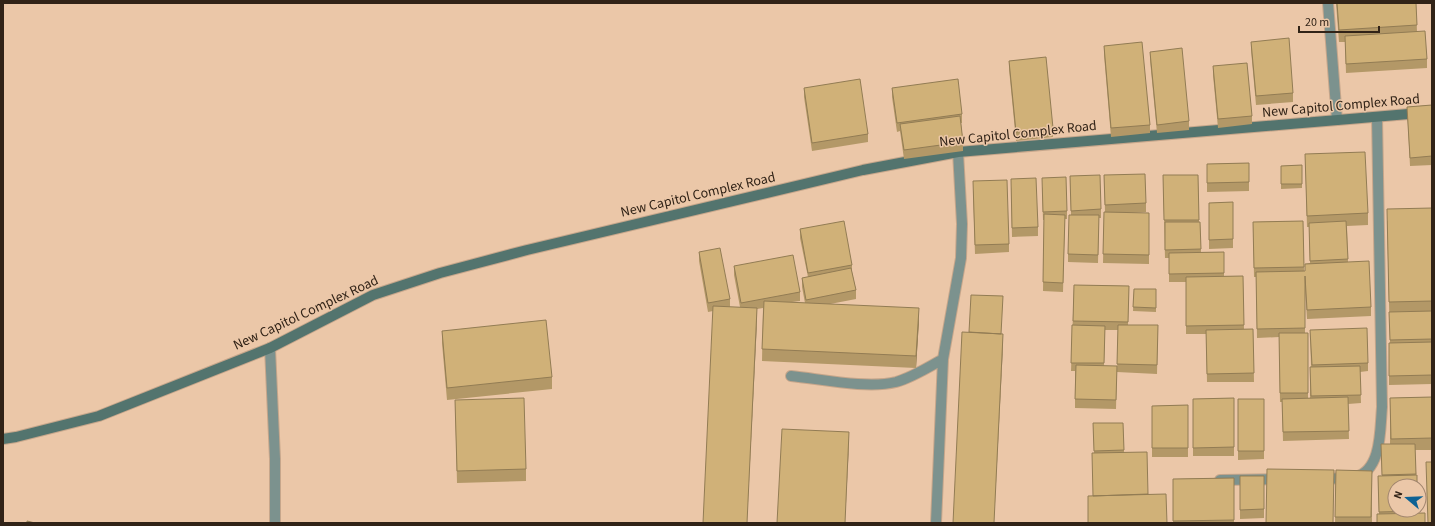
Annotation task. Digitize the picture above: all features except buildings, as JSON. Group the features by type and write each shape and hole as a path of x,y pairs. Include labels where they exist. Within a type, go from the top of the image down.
{"main road":[{"name":"New Capitol Complex Road","path":"3,439 99,416 270,348 374,295 440,273 527,250 863,170 958,152 1432,112"}],"street":[{"path":"1328,3 1337,120"},
{"path":"1308,478 1355,477 1367,472 1374,461 1379,446 1385,407 1376,117"},
{"path":"936,523 943,359 961,258 962,224 958,152"},
{"path":"270,348 275,458 275,523"},
{"path":"791,376 866,385 896,382 918,373 943,359"},
{"path":"1207,481 1293,479"}]}
